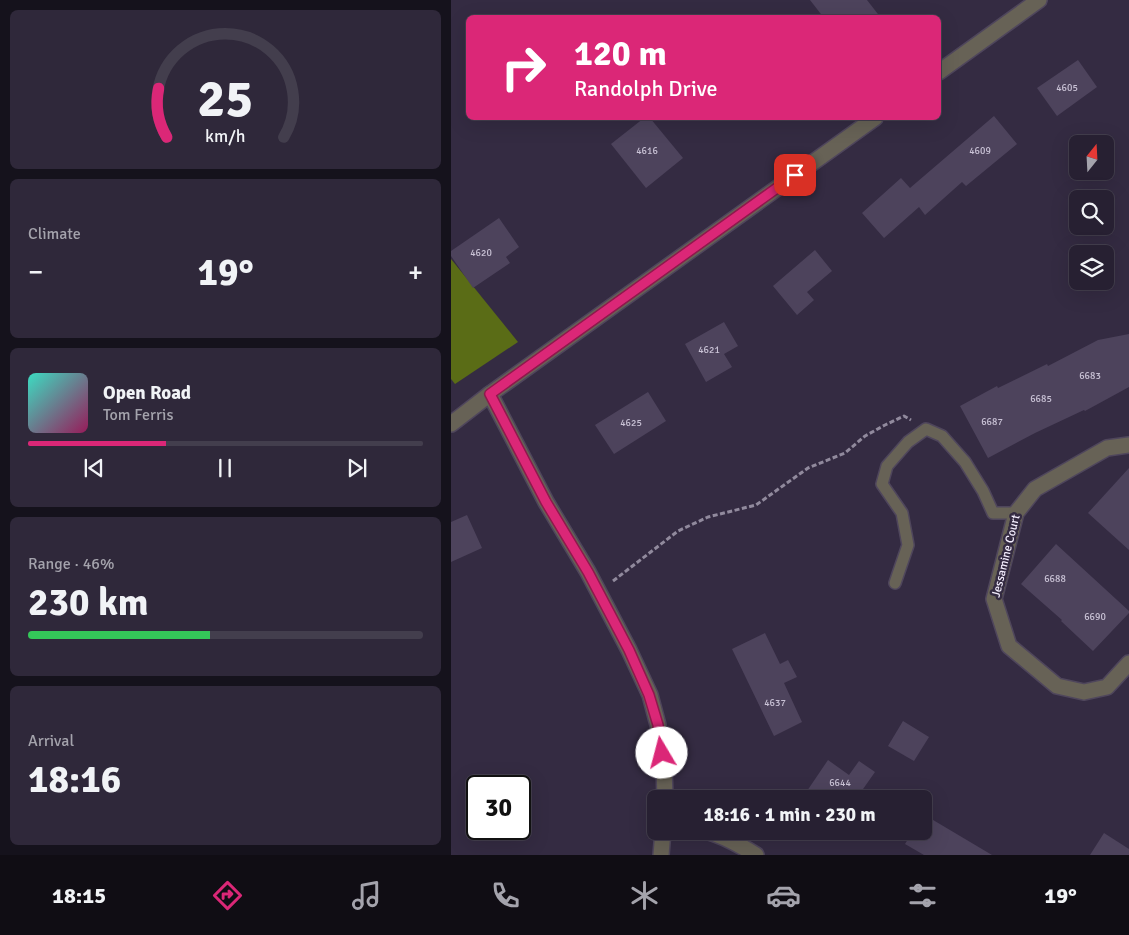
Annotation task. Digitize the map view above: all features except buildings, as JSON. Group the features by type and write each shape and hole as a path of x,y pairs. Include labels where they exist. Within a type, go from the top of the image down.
{"street":[{"path":"941,71 1039,0"},
{"path":"451,424 490,394 872,120"},
{"path":"490,394 546,502 599,592 629,650 649,695 658,725 664,766 665,790"},
{"name":"Jessamine Court","path":"1129,445 1107,448 1035,489 1016,513 993,599 1009,646 1057,686 1083,692 1107,686 1129,663"},
{"path":"661,855 662,840"},
{"path":"729,840 756,855"}],"lane":[{"path":"895,582 908,545 902,513 882,484 887,466 908,442 927,429 942,436 965,462 983,491 993,512 1016,513"}],"path":[{"path":"599,592 678,531 708,517 756,505 808,468 845,453 865,436 904,416"}],"green space":[{"path":"451,259 518,342 455,384 451,379"}],"route":[{"path":"662,753 658,725 649,695 629,650 588,572 546,502 490,394 795,175"}]}
